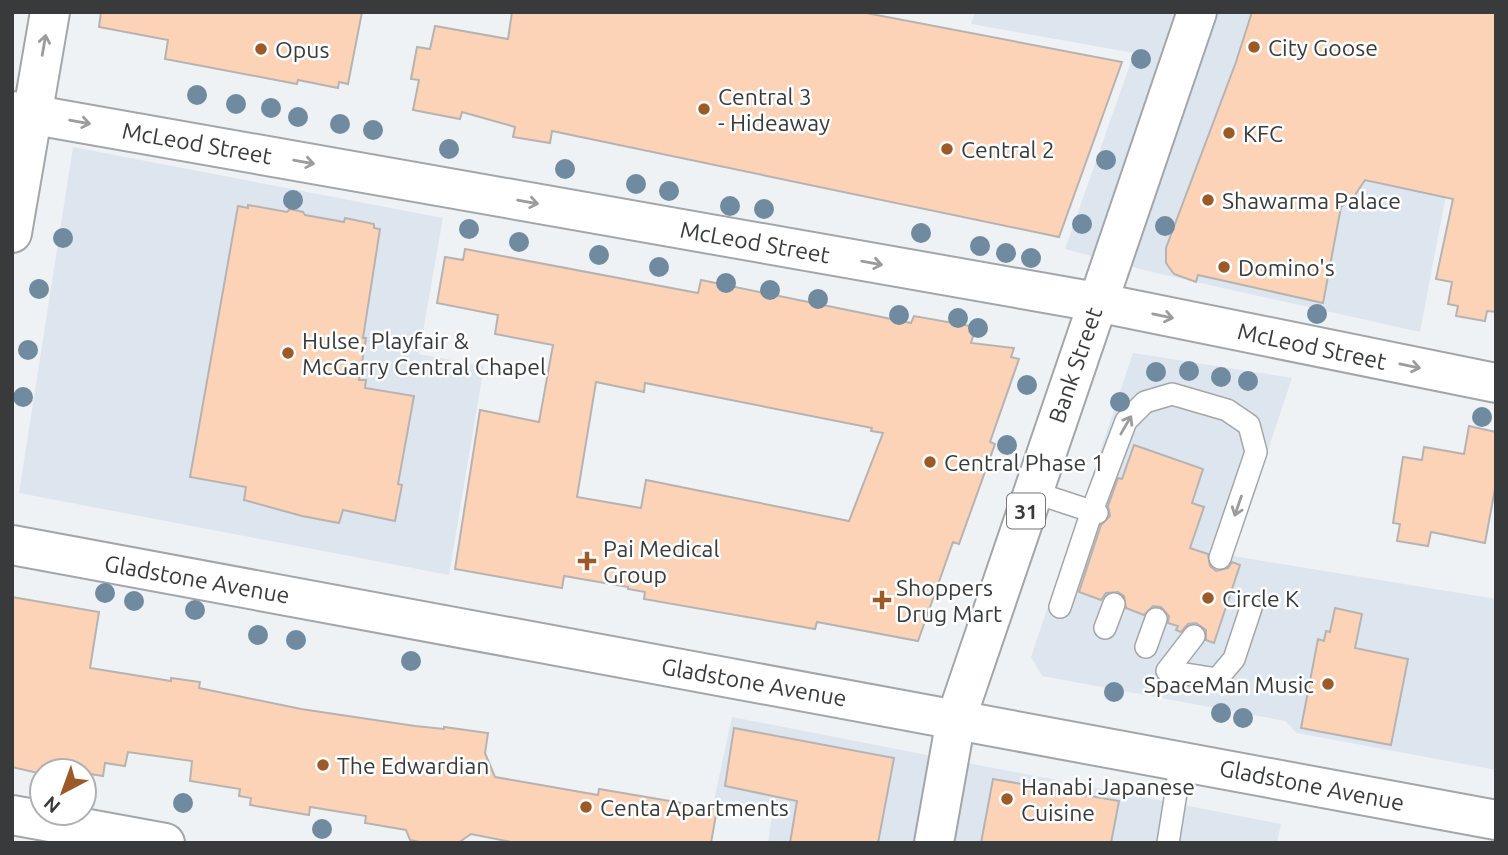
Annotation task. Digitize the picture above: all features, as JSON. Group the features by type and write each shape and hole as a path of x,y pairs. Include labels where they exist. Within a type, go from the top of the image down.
{"main road":[{"path":"12,233 22,113 50,12"},
{"name":"Bank Street","path":"934,843 956,719 1197,12"},
{"name":"McLeod Street","path":"22,113 1096,302 1496,383"},
{"name":"Gladstone Avenue","path":"12,545 1496,820"},
{"path":"12,815 165,843"}],"lane":[{"path":"1060,607 1126,421 1145,402 1172,394 1227,410 1249,425 1256,452 1220,558"},
{"path":"1033,492 1094,512"},
{"path":"1105,628 1114,604"},
{"path":"1194,636 1167,671 1217,679 1234,659 1251,608"},
{"path":"1146,647 1156,619"},
{"path":"1168,843 1181,761"}],"shaded area":[{"path":"975,12 1432,12 1463,106 1420,332 1156,273 1065,249 1134,53 971,24"},
{"path":"73,147 443,218 419,354 484,366 449,575 19,493"},
{"path":"1133,353 1292,378 1233,556 1496,599 1496,770 1297,733 1285,721 1042,676 1031,657"},
{"path":"732,717 1281,824 1277,843 768,843 772,814 713,805"}],"building":[{"name":"Opus","path":"101,12 362,12 348,84 339,82 338,88 298,80 297,84 165,59 168,40 99,27"},
{"path":"512,12 861,12 1122,62 1059,237 552,131 550,143 513,137 515,127 462,112 460,119 413,110 419,80 411,79 417,47 430,49 435,26 508,39"},
{"path":"1252,12 1496,12 1496,312 1487,311 1485,321 1456,316 1458,306 1448,304 1452,282 1436,279 1453,199 1365,180 1355,195 1341,207 1323,303 1198,275 1196,282 1174,274 1166,263 1166,248"},
{"name":"Hulse, Playfair & McGarry Central Chapel","path":"248,205 287,212 290,209 305,215 344,222 345,218 374,224 374,228 380,229 359,380 366,380 365,388 414,396 398,484 402,485 395,521 343,510 339,523 302,516 244,500 246,487 190,477 238,206 248,208"},
{"name":"Central Phase 1","path":"465,249 698,293 701,280 911,323 914,316 976,327 971,343 1014,348 1011,357 1019,359 990,442 995,444 959,544 953,542 918,641 817,622 815,629 644,599 645,592 628,587 564,576 562,588 455,569 480,410 539,422 553,345 495,334 498,315 437,303 445,257 463,260","holes":["596,382 644,392 645,383 872,428 871,431 883,433 849,521 646,480 641,508 577,497"]},
{"path":"1469,426 1496,432 1496,483 1485,543 1431,532 1428,546 1397,541 1400,524 1393,523 1403,457 1422,460 1424,447 1464,454"},
{"path":"1134,445 1203,469 1192,503 1204,507 1190,548 1208,554 1210,566 1216,571 1228,568 1232,562 1240,565 1214,643 1206,640 1206,630 1196,623 1188,624 1181,632 1176,630 1178,626 1168,623 1169,616 1161,607 1153,606 1144,615 1126,608 1124,596 1118,592 1106,593 1101,600 1079,592 1101,525 1110,516 1108,506 1118,478 1122,479"},
{"path":"12,597 99,612 90,668 171,681 171,678 200,682 199,688 301,709 415,726 488,733 485,753 495,777 598,795 599,789 717,809 711,843 516,843 471,834 458,843 425,843 410,840 406,830 365,823 366,816 310,807 309,815 250,805 251,798 239,796 240,789 190,781 192,761 128,752 125,766 105,763 103,776 98,775 98,757 28,757 28,771 12,767"},
{"path":"1335,608 1362,614 1355,648 1408,659 1391,745 1301,728 1318,639 1324,641 1326,631 1330,632"},
{"path":"734,728 894,758 878,843 790,843 797,801 725,786"},
{"path":"993,779 1119,801 1111,843 981,843"}],"place":[{"name":"City Goose","path":"1254,47"},
{"name":"Opus","path":"261,49"},
{"name":"Central 3 - Hideaway","path":"704,109"},
{"name":"KFC","path":"1229,133"},
{"name":"Central 2","path":"947,149"},
{"name":"Shawarma Palace","path":"1208,200"},
{"name":"Domino's","path":"1224,267"},
{"name":"Hulse, Playfair & McGarry Central Chapel","path":"288,353"},
{"name":"Central Phase 1","path":"930,462"},
{"name":"Pai Medical Group","path":"587,561"},
{"name":"Circle K","path":"1208,598"},
{"name":"Shoppers Drug Mart","path":"882,600"},
{"name":"SpaceMan Music","path":"1328,684"},
{"name":"The Edwardian","path":"323,765"},
{"name":"Hanabi Japanese Cuisine","path":"1007,799"},
{"name":"Centa Apartments","path":"586,807"}]}
